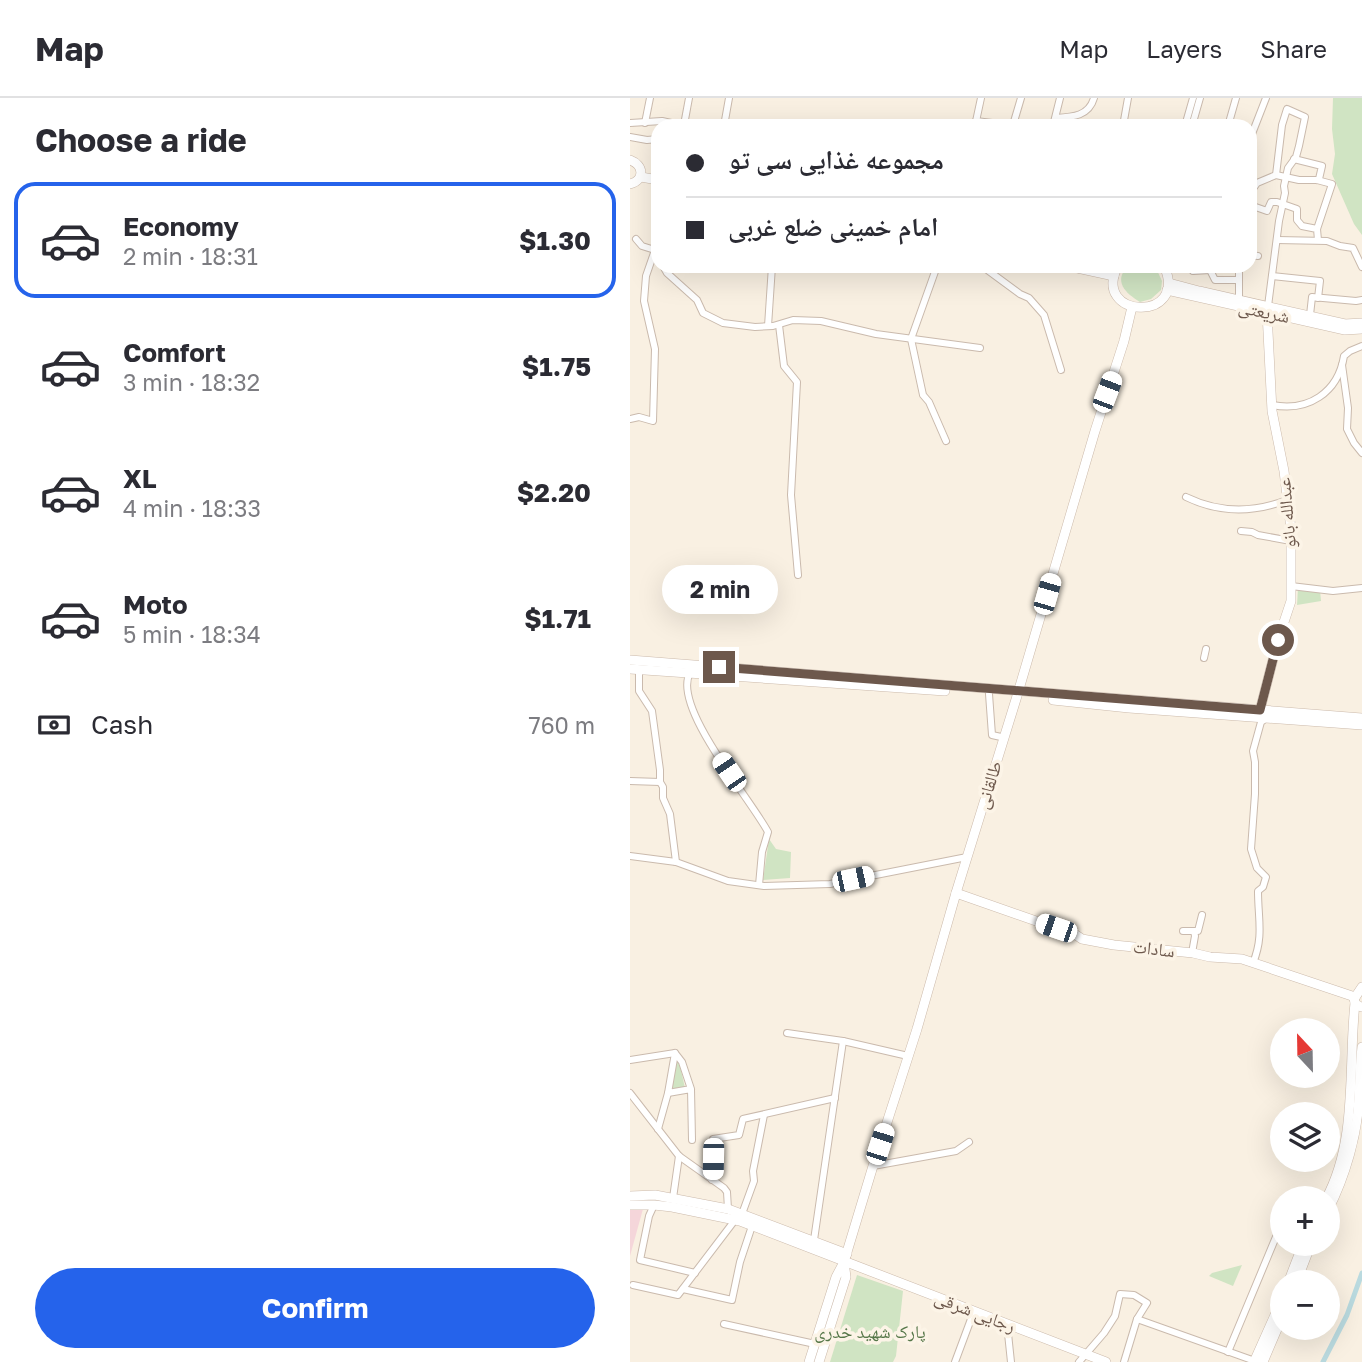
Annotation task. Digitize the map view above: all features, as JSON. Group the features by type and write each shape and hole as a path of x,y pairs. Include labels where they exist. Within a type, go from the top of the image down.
{"main road":[{"path":"630,160 640,167 641,177"},
{"path":"641,177 651,179"},
{"path":"630,184 641,177"},
{"path":"1101,273 1114,276"},
{"path":"1115,273 1113,284 1119,298 1132,307 1141,309 1159,302 1168,286 1167,273"},
{"name":"شریعتی","path":"1168,286 1239,299 1345,330 1362,329"},
{"name":"شریعتی","path":"1168,286 1200,298 1310,315 1345,324 1362,323"},
{"name":"طالقانی","path":"809,1362 836,1277 846,1258 908,1056 1132,307"},
{"name":"عبدالله بانو","path":"1262,714 1278,640 1291,601 1291,541 1284,471 1272,405 1267,309"},
{"path":"630,660 691,669 989,694 1017,694"},
{"path":"635,669 691,669 1017,694 1129,708 1362,718"},
{"path":"1262,714 1362,724"},
{"name":"سادات","path":"956,893 1082,939 1242,959 1359,997"},
{"path":"1332,1186 1345,1140 1359,997"},
{"path":"1340,1186 1350,1155 1359,1096 1362,1047"},
{"path":"630,1196 654,1200 672,1207 738,1217 814,1240 846,1258"},
{"path":"630,1205 673,1198 728,1209 752,1226 846,1258"},
{"name":"طالقانی","path":"820,1362 846,1277 846,1258"},
{"name":"رجایی شرقی","path":"846,1258 1106,1362"},
{"path":"1254,1362 1270,1326"},
{"path":"1263,1362 1272,1340"}],"street":[{"path":"645,123 650,98"},
{"path":"685,119 689,98"},
{"path":"725,119 729,98"},
{"path":"977,119 981,98"},
{"path":"1016,119 1021,98"},
{"path":"1060,98 1056,118 1079,119 1092,105 1094,98"},
{"path":"1124,119 1128,98"},
{"path":"1187,119 1193,98"},
{"path":"1194,119 1200,98"},
{"path":"1229,119 1236,98"},
{"path":"1257,121 1266,98"},
{"path":"1267,309 1286,178 1299,146 1305,117 1287,109 1282,125 1276,175"},
{"path":"630,123 651,122"},
{"path":"630,136 651,140"},
{"path":"1294,159 1322,166 1320,179 1317,180"},
{"path":"1257,183 1276,175 1332,184 1317,229 1318,240"},
{"path":"1257,208 1266,211 1271,202 1282,203 1297,209 1297,219 1302,226 1317,229"},
{"path":"636,239 651,250"},
{"path":"1277,240 1318,240 1353,248 1362,267"},
{"path":"630,419 639,417 653,421 655,349 644,301 646,276 651,266"},
{"path":"667,273 696,300 703,313 723,323 755,327 779,325 793,320 821,321 876,334 981,348"},
{"path":"768,326 772,273"},
{"path":"935,273 911,339 923,395 929,402 946,441"},
{"path":"992,273 1029,298 1044,315 1061,370"},
{"path":"1213,273 1215,280 1239,280"},
{"path":"1239,273 1239,299"},
{"path":"1272,276 1320,281 1318,298"},
{"path":"1310,315 1312,297 1362,300"},
{"path":"779,325 784,366 797,382 790,495 798,575"},
{"path":"1272,405 1282,407 1313,402 1333,386 1344,356 1362,346"},
{"path":"1342,365 1348,408 1347,429 1362,453"},
{"path":"1186,497 1217,509 1244,510 1271,506 1287,500"},
{"path":"1241,531 1291,541"},
{"path":"1291,586 1333,591 1362,588"},
{"path":"1204,658 1206,649"},
{"path":"635,669 639,691 652,711 660,782 670,814 677,862"},
{"path":"691,669 687,680 689,699 708,742 768,832 762,852 759,885"},
{"path":"989,694 992,735 1001,737"},
{"path":"1253,963 1259,949 1261,922 1258,891 1263,887 1266,877 1257,868 1251,849 1255,794 1253,751 1262,714"},
{"path":"630,781 660,782"},
{"path":"630,856 677,862 728,881 759,885 830,884 967,857"},
{"path":"1183,931 1198,931 1202,915"},
{"path":"1192,953 1194,931"},
{"path":"787,1033 843,1041 908,1056"},
{"path":"814,1240 843,1041"},
{"path":"630,1060 675,1053"},
{"path":"675,1053 691,1089 692,1140"},
{"path":"658,1129 675,1053"},
{"path":"668,1093 691,1089"},
{"path":"630,1093 679,1156 727,1192 728,1209"},
{"path":"712,1180 713,1139 738,1135 743,1119 835,1098"},
{"path":"634,1285 678,1295 683,1289 738,1217 754,1181 753,1171 764,1115"},
{"path":"873,1166 956,1151 969,1142"},
{"path":"673,1198 679,1156"},
{"path":"654,1200 640,1260 695,1273"},
{"path":"683,1289 732,1300 740,1262 752,1226"},
{"path":"1228,1352 1270,1251"},
{"path":"1079,1362 1115,1316 1120,1294 1134,1295 1147,1303 1137,1319 1124,1362"},
{"path":"955,1362 974,1311"},
{"path":"1137,1319 1254,1362"},
{"path":"724,1324 815,1345"},
{"path":"1007,1324 1011,1362"}],"shaded area":[{"path":"643,1209 630,1256 630,1210"}],"green space":[{"path":"1333,98 1362,98 1362,235 1354,224 1332,174 1335,154 1332,129"},
{"path":"1123,273 1158,273 1162,281 1161,290 1151,299 1140,302 1126,291 1121,277"},
{"path":"1298,588 1320,590 1321,601 1297,605"},
{"path":"769,839 776,849 791,852 790,878 763,880"},
{"path":"678,1062 685,1088 672,1089 675,1063"},
{"path":"1242,1265 1233,1286 1209,1276 1212,1273"},
{"name":"پارک شهید خدری","path":"857,1275 903,1291 896,1356 893,1362 830,1362"}],"waterway":[{"path":"1323,1362 1347,1315 1362,1273"}],"route":[{"path":"719,667 1260,710 1278,640"}]}
